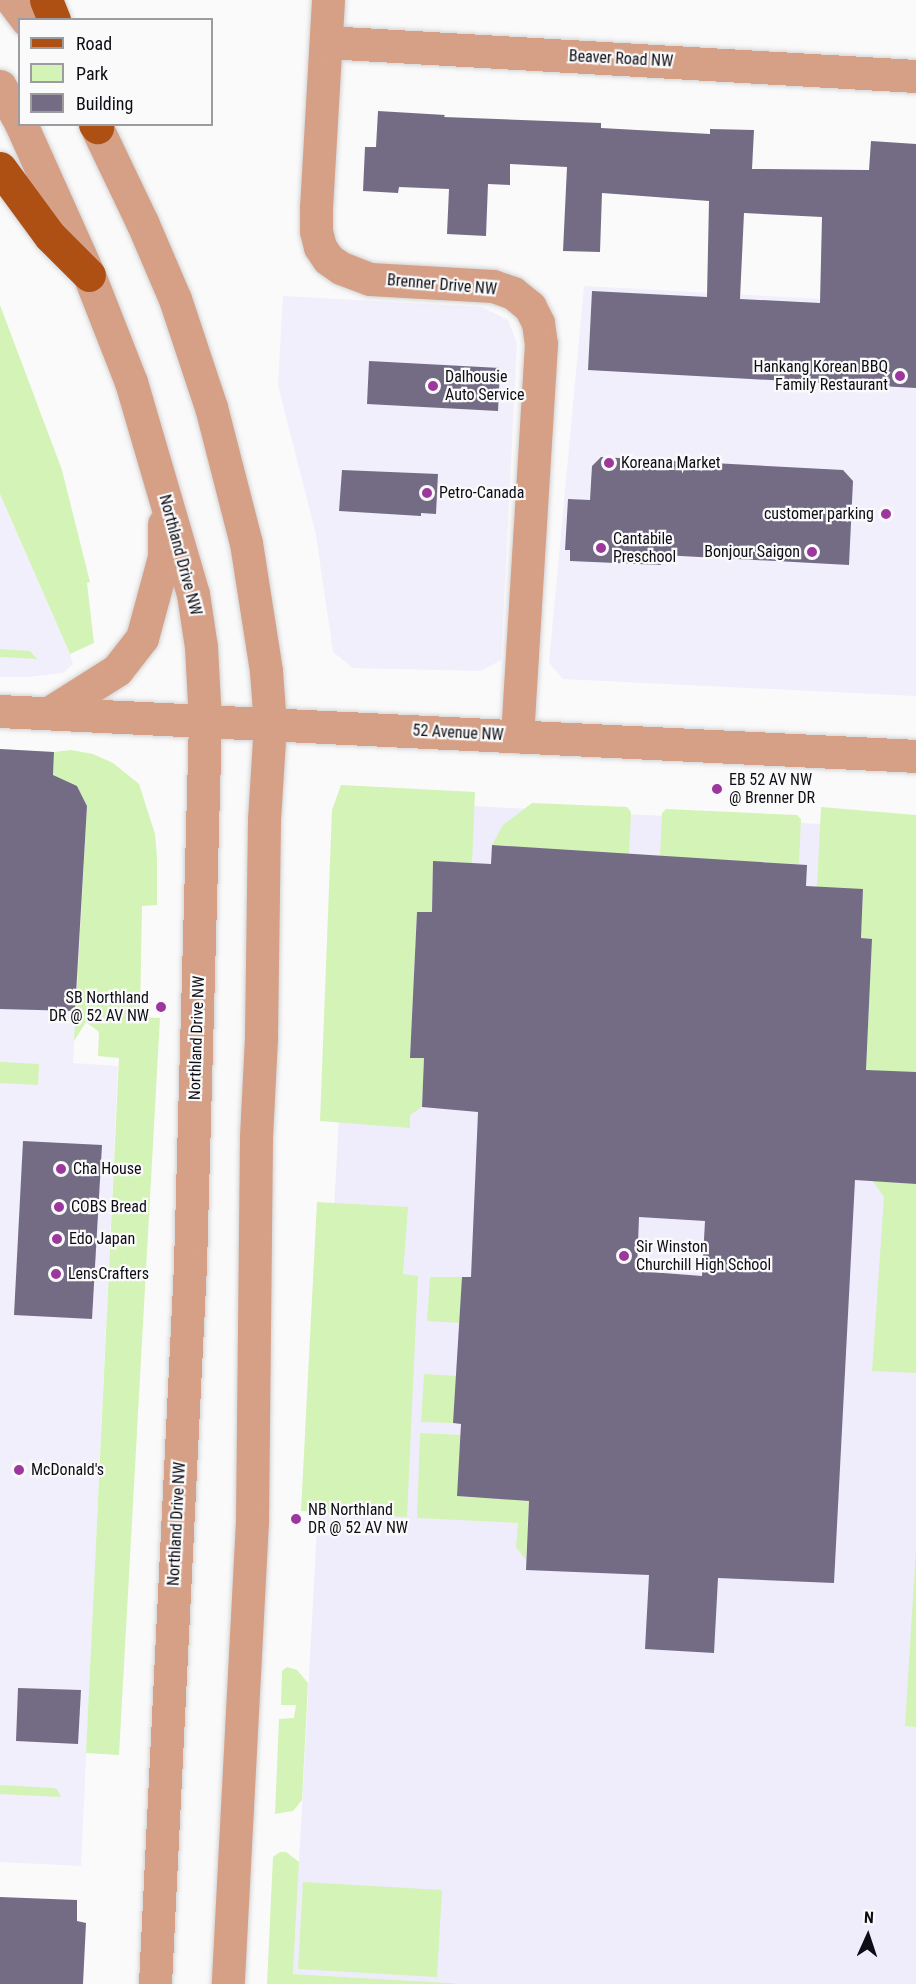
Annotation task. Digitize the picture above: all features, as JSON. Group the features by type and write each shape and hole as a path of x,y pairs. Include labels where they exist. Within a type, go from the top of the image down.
{"main road":[{"path":"46,0 53,18"},
{"path":"0,168 50,236 89,275"}],"street":[{"path":"12,0 26,18"},
{"name":"Brenner Drive NW","path":"328,0 316,231 320,247 328,259 341,268 370,279 493,286 513,293 530,307 538,323 541,344 517,735"},
{"name":"Beaver Road NW","path":"326,42 916,76"},
{"name":"Northland Drive NW","path":"0,86 18,119"},
{"name":"Northland Drive NW","path":"21,126 89,275 131,382 193,594 201,647 206,721 190,1265 155,1984"},
{"path":"96,126 175,299 211,407 246,543 266,671 270,724 264,820 261,1038 256,1138 252,1521 228,1984"},
{"path":"49,713 117,670 142,638 164,557 164,493"},
{"name":"52 Avenue NW","path":"0,711 916,756"}],"shaded area":[{"path":"584,286 916,304 916,696 563,679 549,663"},
{"path":"283,296 482,307 508,320 517,343 501,660 481,671 353,668 333,652 316,535 278,385"},
{"path":"0,494 70,654 73,664 63,673 0,677"},
{"path":"0,749 54,752 53,777 71,782 85,799 87,806 73,1063 118,1066 81,1866 0,1862"},
{"name":"Sir Winston Churchill High School","path":"356,800 916,829 916,1984 466,1984 293,1974"}],"green space":[{"path":"0,305 62,470 90,582 87,583 94,643 70,654 0,494"},
{"path":"0,649 30,651 37,659 0,657"},
{"path":"71,750 93,754 113,763 139,784 155,834 157,857 157,905 142,906 140,1017 160,1018 119,1755 86,1753 119,1058 98,1056 99,1032 86,1022 74,1041 87,806 77,786 53,777 54,752"},
{"path":"341,785 475,792 472,863 433,862 432,912 417,913 410,1058 424,1058 422,1107 410,1115 410,1128 320,1121 332,810"},
{"path":"532,803 627,807 631,812 629,855 492,845 503,825"},
{"path":"821,807 916,815 916,1072 865,1088 872,939 861,938 863,890 817,887"},
{"path":"666,809 797,815 801,819 799,864 660,857 662,813"},
{"path":"0,1062 39,1064 38,1085 0,1083"},
{"path":"873,1181 916,1184 916,1373 872,1371 884,1197"},
{"path":"317,1202 408,1207 403,1274 418,1276 407,1517 301,1511"},
{"path":"430,1277 462,1277 460,1323 427,1321"},
{"path":"424,1374 457,1376 453,1423 421,1422"},
{"path":"420,1433 461,1435 457,1496 529,1501 526,1560 516,1547 518,1523 417,1518"},
{"path":"916,1549 916,1727 905,1726"},
{"path":"287,1667 297,1670 308,1683 302,1800 293,1811 275,1814 279,1719 294,1718 296,1705 281,1705 282,1671"},
{"path":"0,1785 52,1788 57,1789 61,1797 0,1794"},
{"path":"280,1852 286,1852 299,1862 293,1974 466,1984 267,1984 273,1857"},
{"path":"303,1882 442,1890 437,1977 298,1969"}],"building":[{"path":"378,111 445,115 444,117 601,123 601,128 710,134 710,129 754,130 752,169 869,170 871,141 916,144 916,388 588,370 592,291 707,297 709,201 602,193 600,252 563,251 567,167 510,164 510,185 488,184 486,236 447,234 449,189 399,187 398,193 363,191 365,147 376,147","holes":["744,213 822,217 820,303 740,299"]},
{"name":"Dalhousie Auto Service","path":"369,361 500,368 498,411 367,404"},
{"path":"601,457 843,470 853,481 849,565 662,555 661,565 570,561 570,550 565,550 568,499 590,500 592,466"},
{"path":"342,470 438,474 436,514 421,513 421,516 339,511"},
{"path":"0,749 54,752 53,775 77,786 87,806 75,1011 0,1009"},
{"path":"492,845 807,865 806,886 863,889 861,938 872,939 866,1070 916,1072 916,1184 855,1180 834,1583 718,1578 714,1653 645,1649 649,1575 526,1570 529,1501 457,1496 461,1424 453,1423 462,1277 471,1277 478,1112 422,1107 424,1058 410,1058 417,912 432,912 433,861 491,864","holes":["639,1217 705,1221 702,1276 637,1271"]},
{"path":"23,1141 102,1145 92,1319 14,1315"},
{"path":"18,1688 81,1690 78,1744 16,1741"},
{"path":"0,1897 77,1900 77,1921 86,1923 83,1984 0,1984"}],"place":[{"name":"Hankang Korean BBQ Family Restaurant","path":"900,376"},
{"name":"Dalhousie Auto Service","path":"433,386"},
{"name":"Koreana Market","path":"609,463"},
{"name":"Petro-Canada","path":"427,493"},
{"name":"customer parking","path":"886,514"},
{"name":"Cantabile Preschool","path":"601,548"},
{"name":"Bonjour Saigon","path":"812,552"},
{"name":"EB 52 AV NW @ Brenner DR","path":"717,789"},
{"name":"SB Northland DR @ 52 AV NW","path":"161,1007"},
{"name":"Cha House","path":"61,1169"},
{"name":"COBS Bread","path":"59,1207"},
{"name":"Edo Japan","path":"57,1239"},
{"name":"Sir Winston Churchill High School","path":"624,1256"},
{"name":"LensCrafters","path":"56,1274"},
{"name":"McDonald's","path":"19,1470"},
{"name":"NB Northland DR @ 52 AV NW","path":"296,1519"}]}
